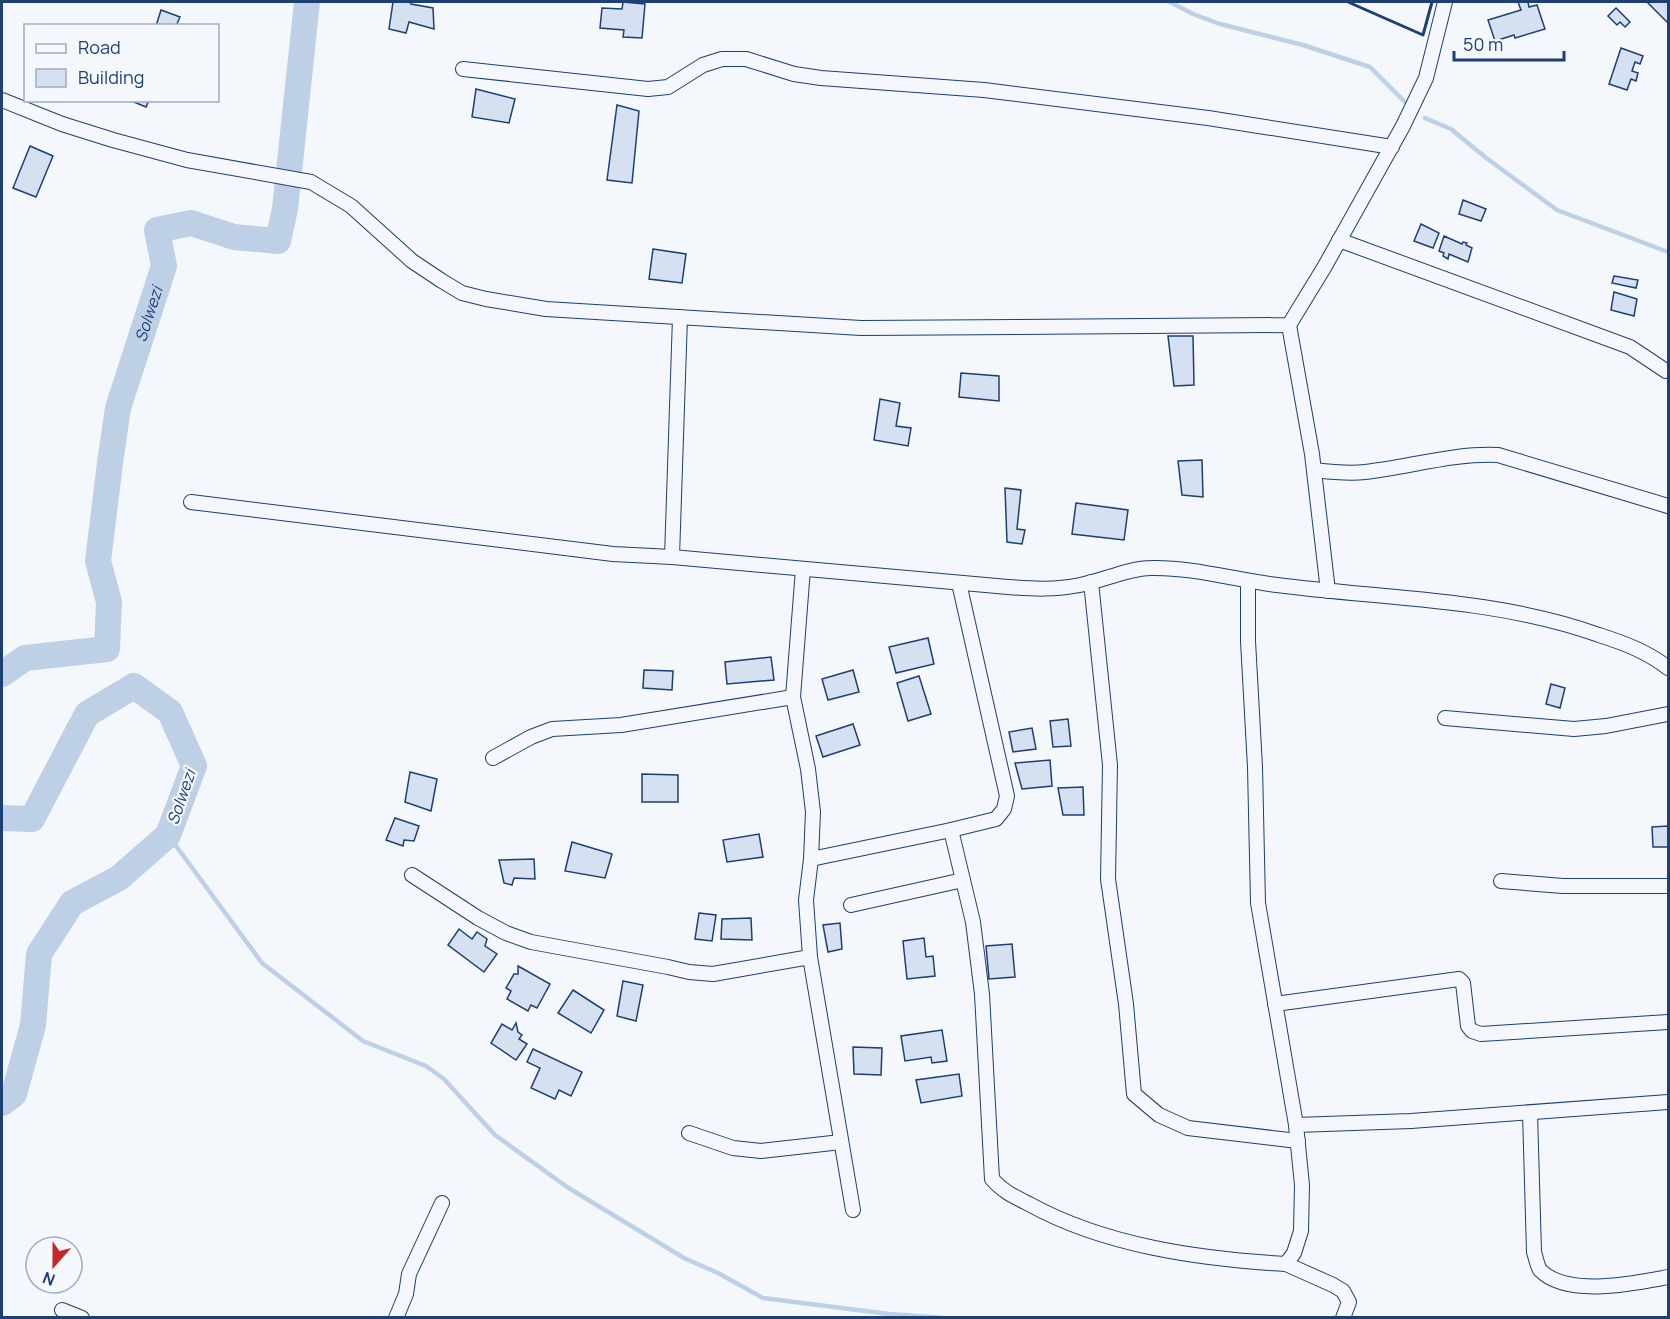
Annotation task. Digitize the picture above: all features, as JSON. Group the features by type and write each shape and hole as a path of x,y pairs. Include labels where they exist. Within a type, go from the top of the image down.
{"street":[{"path":"1328,591 1314,470 1289,325 1392,147 1426,78 1445,2"},
{"path":"463,69 648,89 668,87 703,65 722,59 746,59 794,74 821,78 984,90 1208,118 1392,147"},
{"path":"2,100 113,141 187,160 311,182 351,206 412,261 462,293 546,309 861,328 1289,325"},
{"path":"1339,240 1630,347 1666,371"},
{"path":"672,556 680,317"},
{"path":"1314,470 1365,472 1472,454 1498,455 1668,506"},
{"path":"190,502 614,554 672,556 1050,590 1148,568 1178,569 1328,591 1432,599 1570,624 1645,653 1668,668"},
{"path":"803,569 793,697 808,769 813,812 812,859 806,900 810,957 853,1210"},
{"path":"1248,581 1248,641 1256,767 1258,903 1296,1125 1302,1185 1300,1231 1294,1253 1286,1264"},
{"path":"1091,582 1110,765 1108,879 1126,1004 1134,1094 1159,1114 1188,1128 1298,1141"},
{"path":"812,859 996,819 1004,809 1007,796 959,583"},
{"path":"493,758 531,737 552,729 621,725 793,697"},
{"path":"1445,718 1574,729 1606,726 1668,714"},
{"path":"951,830 973,922 982,994 992,1179 1000,1188 1057,1219 1115,1238 1198,1256 1286,1264 1343,1291 1349,1302 1343,1317"},
{"path":"412,875 478,918 506,933 531,942 689,972 713,974 810,957"},
{"path":"852,905 963,880"},
{"path":"1501,881 1563,886 1668,886"},
{"path":"1275,1004 1459,979 1463,983 1468,1026 1472,1031 1481,1034 1668,1022"},
{"path":"1296,1125 1411,1121 1668,1102"},
{"path":"1530,1113 1534,1252 1539,1268 1550,1277 1586,1286 1605,1287 1668,1277"},
{"path":"689,1132 733,1148 761,1151 841,1142"},
{"path":"396,1317 406,1294 409,1274 442,1203"},
{"path":"62,1310 82,1317"}],"building":[{"path":"393,2 410,2 433,8 434,29 409,22 406,33 389,29"},
{"path":"623,2 645,4 642,38 623,37 624,30 600,28 602,8 622,9"},
{"path":"1518,2 1528,2 1529,7 1537,5 1545,29 1495,41 1488,20 1521,10"},
{"path":"1647,2 1668,2 1668,23"},
{"path":"1616,8 1630,22 1625,27 1620,22 1617,25 1608,16"},
{"path":"161,10 180,17 177,24 157,24"},
{"path":"1621,48 1643,56 1640,64 1635,62 1632,71 1638,73 1636,81 1631,79 1627,90 1609,84"},
{"path":"476,89 515,99 509,123 472,117"},
{"path":"134,102 148,102 146,107"},
{"path":"617,105 639,111 632,183 607,180"},
{"path":"30,146 53,156 36,197 13,188"},
{"path":"1463,200 1486,209 1481,221 1459,214"},
{"path":"1421,224 1439,233 1433,248 1414,241"},
{"path":"1444,236 1462,244 1467,243 1466,245 1472,248 1468,262 1449,254 1448,259 1443,256 1444,253 1439,251"},
{"path":"653,249 686,254 682,283 649,279"},
{"path":"1614,276 1638,280 1636,288 1612,283"},
{"path":"1614,292 1637,299 1634,316 1611,310"},
{"path":"1168,336 1193,336 1194,385 1174,386"},
{"path":"961,373 999,376 999,401 959,397"},
{"path":"880,399 900,403 896,426 911,428 908,446 874,440"},
{"path":"1202,460 1203,497 1182,495 1178,461"},
{"path":"1005,488 1021,490 1017,529 1025,530 1022,544 1007,542"},
{"path":"1076,503 1128,510 1124,540 1072,534"},
{"path":"928,638 934,664 896,673 889,647"},
{"path":"771,657 774,680 727,684 725,662"},
{"path":"644,670 673,671 672,690 643,688"},
{"path":"853,670 859,692 828,700 822,679"},
{"path":"919,676 931,714 908,721 897,683"},
{"path":"1551,684 1565,688 1560,708 1546,704"},
{"path":"1068,719 1071,746 1053,747 1050,721"},
{"path":"853,724 860,745 823,757 816,736"},
{"path":"1032,728 1036,749 1013,752 1009,732"},
{"path":"1050,760 1052,786 1022,789 1015,763"},
{"path":"410,772 437,779 431,811 405,802"},
{"path":"642,774 678,775 678,802 642,802"},
{"path":"1083,787 1084,815 1063,815 1058,788"},
{"path":"395,818 419,826 414,841 404,840 403,846 386,840"},
{"path":"1668,826 1668,847 1653,847 1652,827"},
{"path":"759,834 763,857 727,862 723,840"},
{"path":"572,842 612,854 605,878 565,871"},
{"path":"534,859 535,879 514,878 512,885 504,883 499,860"},
{"path":"699,913 716,915 712,941 695,939"},
{"path":"751,918 752,940 721,939 722,919"},
{"path":"840,923 842,949 828,952 823,925"},
{"path":"459,929 472,939 477,932 487,939 485,946 497,954 484,972 448,945"},
{"path":"924,938 926,957 933,956 935,976 907,979 903,941"},
{"path":"1012,944 1015,977 989,979 986,946"},
{"path":"518,966 550,984 537,1008 531,1005 528,1011 507,999 511,991 506,988 514,974 518,974"},
{"path":"623,981 643,985 636,1021 617,1016"},
{"path":"573,990 604,1010 591,1033 558,1013"},
{"path":"516,1023 518,1032 522,1035 519,1039 527,1044 516,1060 491,1043 502,1024 512,1030"},
{"path":"942,1030 947,1061 932,1063 931,1057 905,1061 901,1036"},
{"path":"853,1047 882,1048 881,1075 854,1074"},
{"path":"533,1049 582,1072 571,1096 559,1090 555,1099 531,1088 540,1068 527,1062"},
{"path":"959,1074 962,1096 921,1103 916,1080"}],"waterway":[{"name":"Solwezi","path":"2,674 25,658 107,649 109,602 98,561 118,408 164,266 157,230 191,223 234,237 278,241 285,209 307,2"},
{"path":"1170,2 1220,24 1303,45 1370,67 1405,102"},
{"path":"1425,118 1451,129 1557,210 1668,252"},
{"name":"Solwezi","path":"2,818 32,819 87,714 134,686 170,712 194,766 168,835 119,878 72,903 39,954 33,1025 14,1094 2,1103"},
{"path":"168,835 262,963 363,1041 426,1066 444,1079 495,1135 567,1187 684,1258 718,1273 763,1298 889,1314 945,1318"}],"wall":[{"path":"1348,2 1423,35 1432,2"}]}
